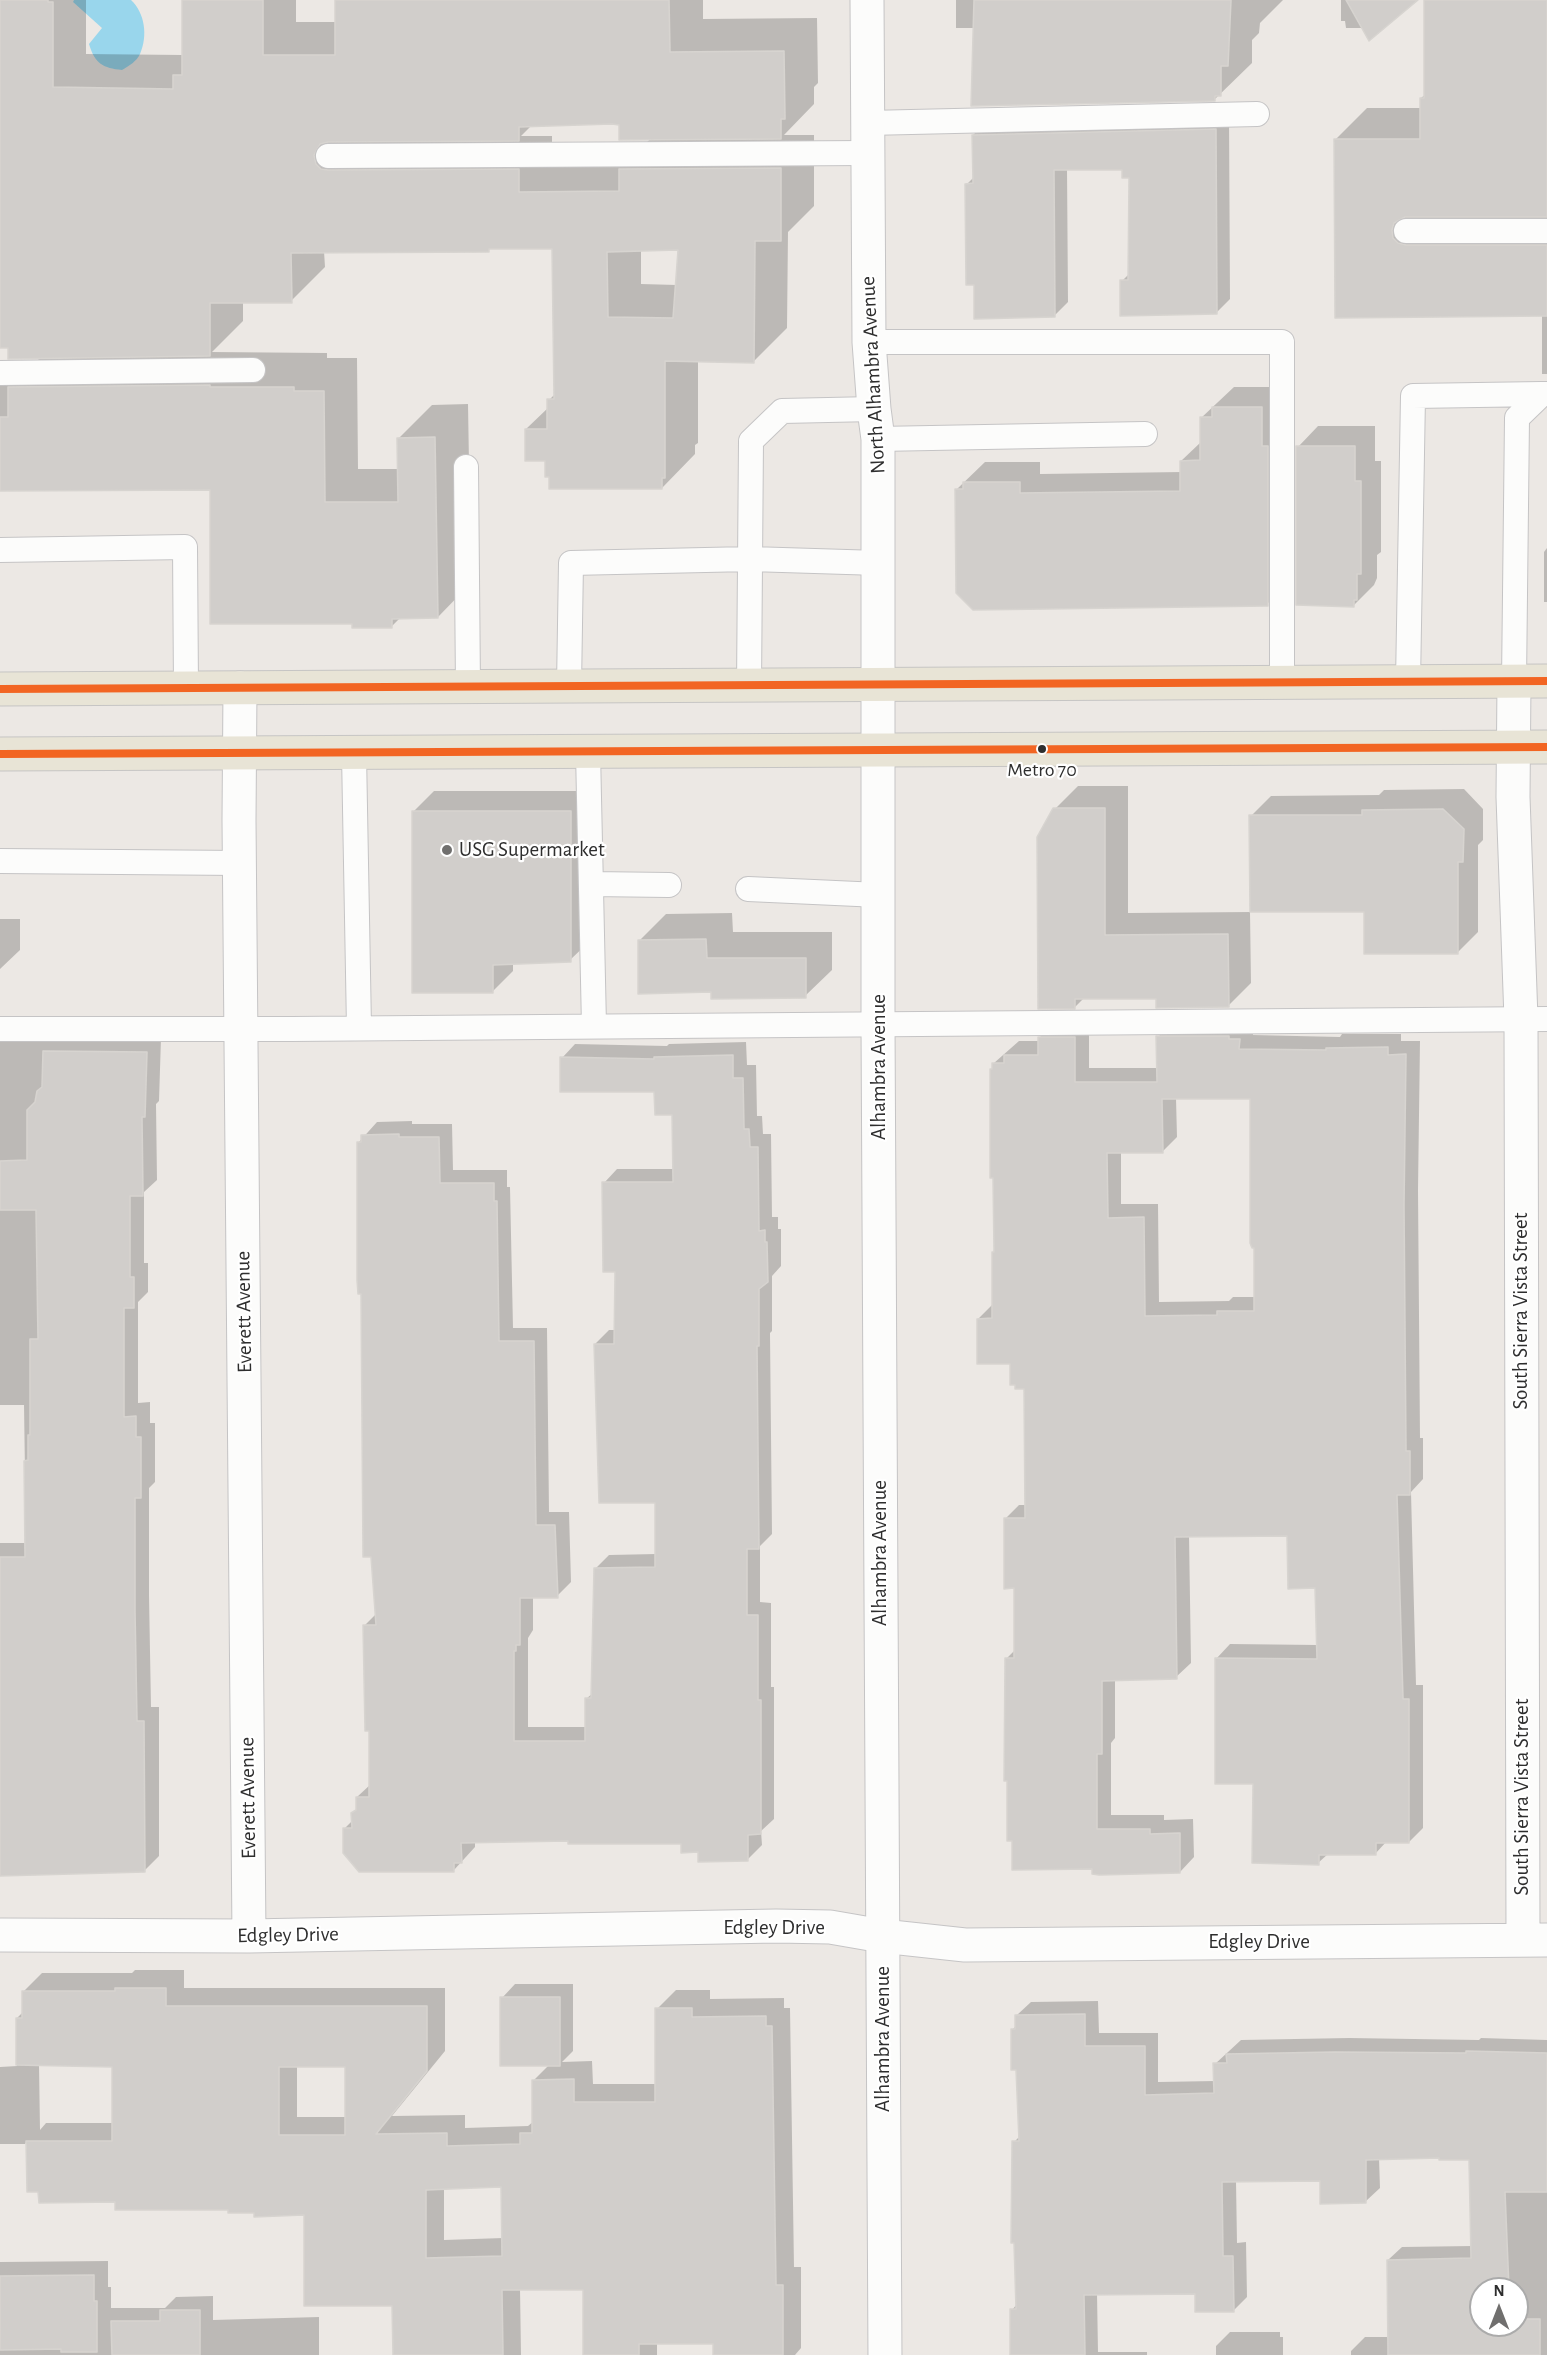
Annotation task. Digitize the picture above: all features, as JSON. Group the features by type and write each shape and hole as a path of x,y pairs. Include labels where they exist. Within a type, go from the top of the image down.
{"main road":[{"path":"0,689 1547,681"},
{"path":"0,754 1547,747"}],"street":[{"name":"North Alhambra Avenue","path":"867,0 869,342 876,424 879,750"},
{"name":"South Sierra Vista Street","path":"1514,682 1513,797 1534,1019 1535,1940"},
{"name":"Everett Avenue","path":"240,688 249,1936"},
{"name":"Alhambra Avenue","path":"879,750 878,1024 885,2355"},
{"name":"Edgley Drive","path":"0,1935 249,1936 776,1926 830,1927 882,1936 965,1945 1535,1940"}],"lane":[{"path":"328,156 867,138 1257,114"},
{"path":"1406,231 1547,231"},
{"path":"869,342 1282,342 1282,683"},
{"path":"0,373 253,370"},
{"path":"1408,682 1413,396 1544,394"},
{"path":"1514,682 1517,418 1544,394"},
{"path":"749,686 751,441 782,411 876,424 1145,434"},
{"path":"466,467 468,687"},
{"path":"0,550 185,547 186,688"},
{"path":"569,686 571,564 750,559 879,563"},
{"path":"588,752 594,1026"},
{"path":"354,753 358,1029"},
{"path":"0,861 240,863"},
{"path":"591,884 669,885"},
{"path":"748,889 879,895"},
{"path":"0,1029 358,1029 1534,1019"}],"water":[{"path":"74,0 131,0 136,5 144,25 144,40 139,57 122,70 101,64 94,56 89,44 102,28 73,2"}],"building":[{"path":"0,0 48,0 48,2 53,2 53,87 173,89 173,75 182,75 182,0 263,0 263,55 335,55 335,0 669,0 670,52 784,51 785,119 781,119 781,139 619,140 619,125 612,124 519,127 519,141 328,142 320,144 314,155 316,164 321,169 328,170 519,169 519,192 619,191 619,169 781,168 781,241 755,241 754,363 665,361 665,478 662,478 662,489 549,489 549,477 545,477 545,461 525,461 525,429 547,429 547,399 554,399 552,249 489,249 489,252 291,253 292,303 210,303 210,356 8,359 8,348 0,348","holes":["678,250 673,318 608,317 607,252"]},
{"path":"974,0 1231,0 1228,66 1221,66 1221,96 1215,96 1215,101 971,106"},
{"path":"1346,0 1418,0 1369,41"},
{"path":"1424,0 1547,0 1547,217 1405,217 1394,223 1393,238 1398,243 1406,245 1547,245 1547,316 1335,318 1334,139 1420,139 1420,98 1424,98"},
{"path":"1216,129 1217,314 1120,316 1120,280 1128,280 1129,178 1122,178 1122,170 1054,170 1055,317 974,319 974,285 966,285 965,184 973,183 972,135"},
{"path":"210,385 210,387 294,387 294,391 324,391 325,502 398,502 397,438 435,437 438,618 392,619 392,628 352,628 352,624 210,624 210,490 0,491 0,417 8,417 8,387"},
{"path":"1212,407 1262,407 1262,446 1268,446 1268,606 973,610 956,593 955,489 963,489 963,482 1020,482 1020,493 1180,491 1180,461 1200,460 1200,417 1212,417"},
{"path":"1296,446 1355,446 1355,481 1361,481 1361,574 1357,574 1357,600 1354,600 1354,607 1296,605"},
{"path":"1053,808 1105,808 1105,935 1228,934 1229,1007 1156,1008 1156,999 1075,999 1075,1009 1038,1009 1037,837"},
{"path":"1443,809 1464,829 1463,862 1458,862 1458,954 1364,954 1364,912 1250,912 1249,815 1362,815 1362,810"},
{"path":"412,811 571,811 571,962 493,965 493,993 412,993"},
{"path":"706,939 707,958 806,958 806,998 711,999 711,992 638,994 638,940"},
{"path":"1156,1036 1229,1036 1229,1039 1240,1039 1239,1049 1326,1050 1326,1048 1388,1047 1388,1055 1406,1054 1404,1205 1406,1451 1410,1451 1410,1495 1397,1495 1403,1699 1409,1699 1409,1843 1376,1843 1376,1855 1319,1855 1319,1865 1252,1863 1253,1784 1215,1784 1215,1658 1317,1659 1315,1588 1288,1589 1287,1536 1175,1537 1177,1679 1102,1681 1102,1754 1097,1754 1097,1829 1150,1829 1150,1834 1180,1833 1180,1873 1099,1875 1092,1874 1092,1869 1012,1870 1012,1841 1007,1841 1007,1781 1004,1781 1005,1658 1014,1658 1014,1588 1004,1589 1004,1518 1025,1518 1024,1389 1015,1389 1015,1385 1010,1385 1010,1364 977,1364 977,1319 992,1318 992,1252 994,1252 993,1178 990,1178 990,1069 992,1069 992,1063 1004,1063 1004,1055 1038,1055 1038,1037 1075,1037 1075,1082 1157,1082","holes":["1162,1099 1250,1099 1250,1243 1254,1248 1254,1311 1217,1311 1217,1315 1145,1316 1144,1217 1108,1218 1107,1153 1163,1153"]},
{"path":"43,1051 147,1052 145,1117 142,1117 143,1196 130,1196 130,1277 134,1277 134,1308 124,1308 124,1417 136,1416 136,1437 141,1437 141,1498 135,1498 135,1610 137,1721 144,1721 145,1872 0,1876 0,1557 25,1557 24,1461 28,1460 28,1435 30,1435 30,1339 38,1339 36,1210 0,1210 0,1161 27,1160 27,1110 35,1102 37,1091 42,1087"},
{"path":"733,1055 733,1078 743,1078 744,1129 749,1129 750,1147 758,1147 759,1231 765,1230 765,1242 767,1242 768,1282 759,1289 759,1346 757,1346 759,1549 747,1549 747,1615 758,1615 758,1700 761,1700 761,1834 748,1835 748,1861 698,1862 698,1852 681,1853 681,1844 568,1844 568,1841 461,1843 462,1863 454,1863 454,1872 359,1872 343,1853 343,1828 352,1828 351,1813 356,1810 356,1797 369,1797 369,1731 365,1731 363,1625 376,1625 371,1557 363,1557 361,1294 358,1294 357,1280 357,1142 361,1142 361,1135 399,1134 399,1137 439,1137 440,1183 494,1183 494,1201 497,1201 499,1341 534,1341 536,1525 555,1525 558,1598 520,1598 520,1645 516,1645 516,1651 514,1651 514,1741 585,1741 585,1698 591,1698 594,1568 655,1567 655,1503 599,1503 594,1344 614,1344 615,1272 603,1272 602,1182 673,1182 672,1115 655,1115 654,1092 560,1092 560,1057 654,1059 654,1057"},
{"path":"115,1988 166,1988 166,2006 427,2006 427,2071 376,2134 447,2133 447,2146 520,2144 520,2133 532,2133 532,2080 574,2079 574,2102 655,2102 655,2008 692,2008 692,2017 766,2016 766,2026 772,2026 776,2285 783,2285 783,2355 713,2355 713,2344 639,2344 639,2355 583,2355 583,2290 502,2290 503,2355 393,2355 392,2306 304,2306 304,2215 254,2217 254,2213 228,2213 228,2210 115,2210 115,2202 39,2203 38,2192 27,2192 26,2141 112,2141 112,2067 16,2065 16,2018 22,2018 22,1991 115,1991","holes":["279,2067 345,2067 345,2135 279,2135","501,2187 502,2256 426,2258 426,2190"]},
{"path":"500,1997 560,1997 560,2066 500,2066"},
{"path":"1085,2014 1085,2046 1145,2046 1145,2095 1214,2093 1213,2063 1227,2063 1226,2054 1466,2053 1466,2051 1547,2053 1547,2192 1505,2192 1509,2277 1469,2277 1469,2337 1529,2337 1529,2319 1540,2319 1540,2355 1388,2355 1387,2260 1471,2258 1469,2160 1439,2160 1439,2158 1366,2160 1366,2203 1320,2204 1320,2181 1222,2182 1223,2256 1233,2256 1234,2312 1195,2312 1195,2294 1084,2295 1085,2355 1010,2355 1010,2309 1016,2309 1014,2243 1011,2243 1012,2141 1019,2141 1016,2070 1011,2070 1011,2029 1015,2029 1015,2015"},
{"path":"94,2275 94,2301 97,2301 97,2352 61,2352 61,2349 0,2350 0,2276"},
{"path":"160,2310 200,2310 200,2355 112,2355 111,2321 160,2321"}],"transit line":[{"path":"0,689 1547,681"},
{"path":"0,754 1547,747"}],"place":[{"name":"Metro 70","path":"1042,749"},
{"name":"USG Supermarket","path":"447,850"}]}
